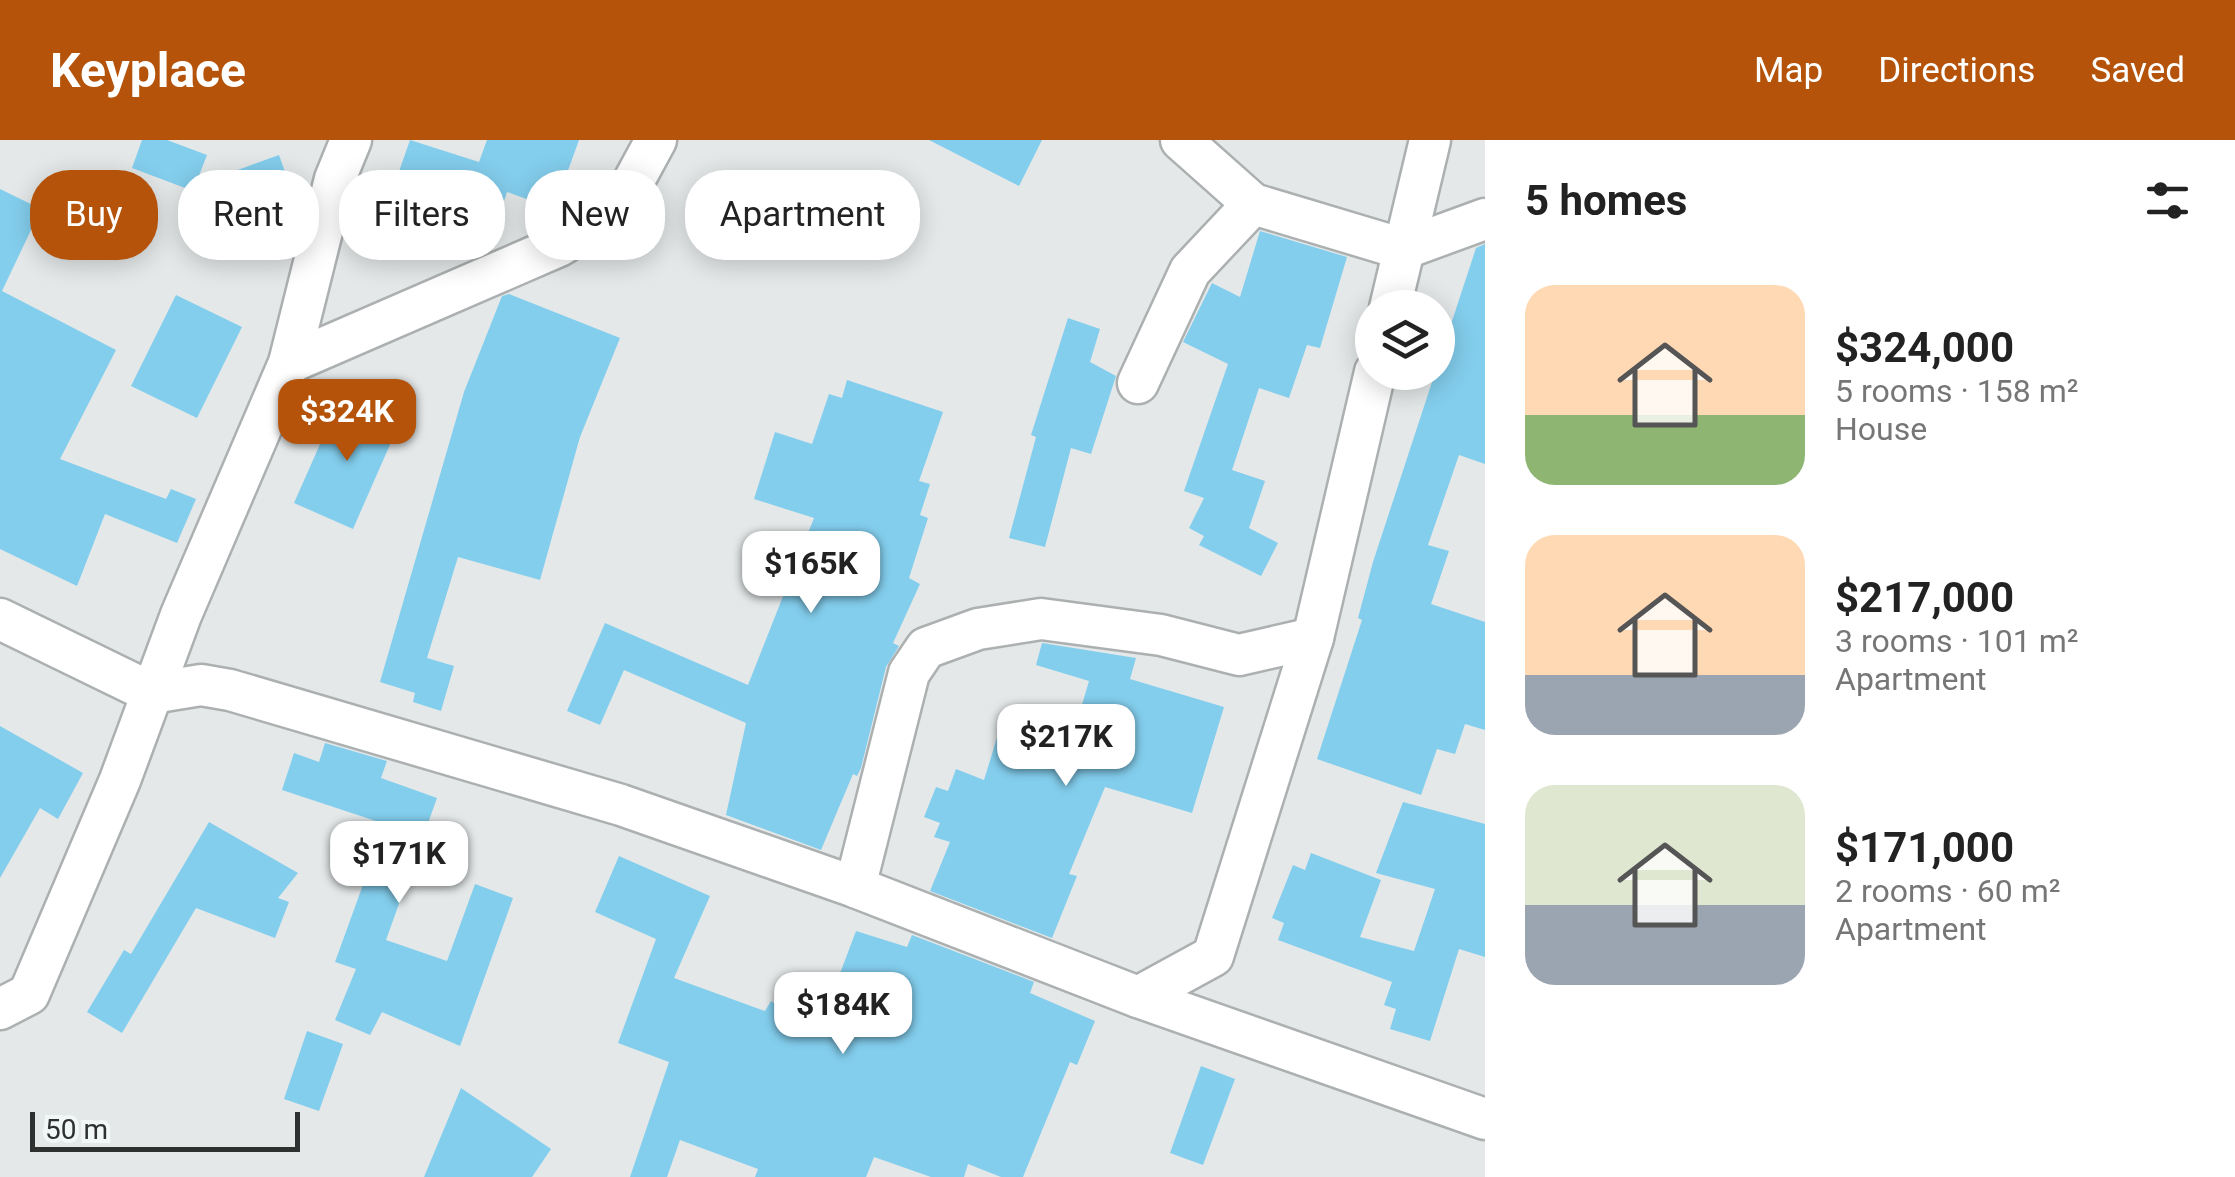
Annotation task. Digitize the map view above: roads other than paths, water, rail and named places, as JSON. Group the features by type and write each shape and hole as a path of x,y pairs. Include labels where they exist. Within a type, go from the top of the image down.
{"street":[{"path":"0,1009 30,994 289,364 335,179 351,140"},
{"path":"289,364 558,246 618,210 634,187 656,140"},
{"path":"1181,140 1253,204 1403,249 1485,219"},
{"path":"1394,290 1430,140"},
{"path":"1138,383 1190,271 1253,204"},
{"path":"1138,997 1213,956 1313,638 1370,390"},
{"path":"0,619 152,693 202,685 230,690 622,805 855,887 1138,997 1485,1119"},
{"path":"855,887 909,673 926,648 978,630 1041,619 1160,635 1239,655 1313,638"}]}
